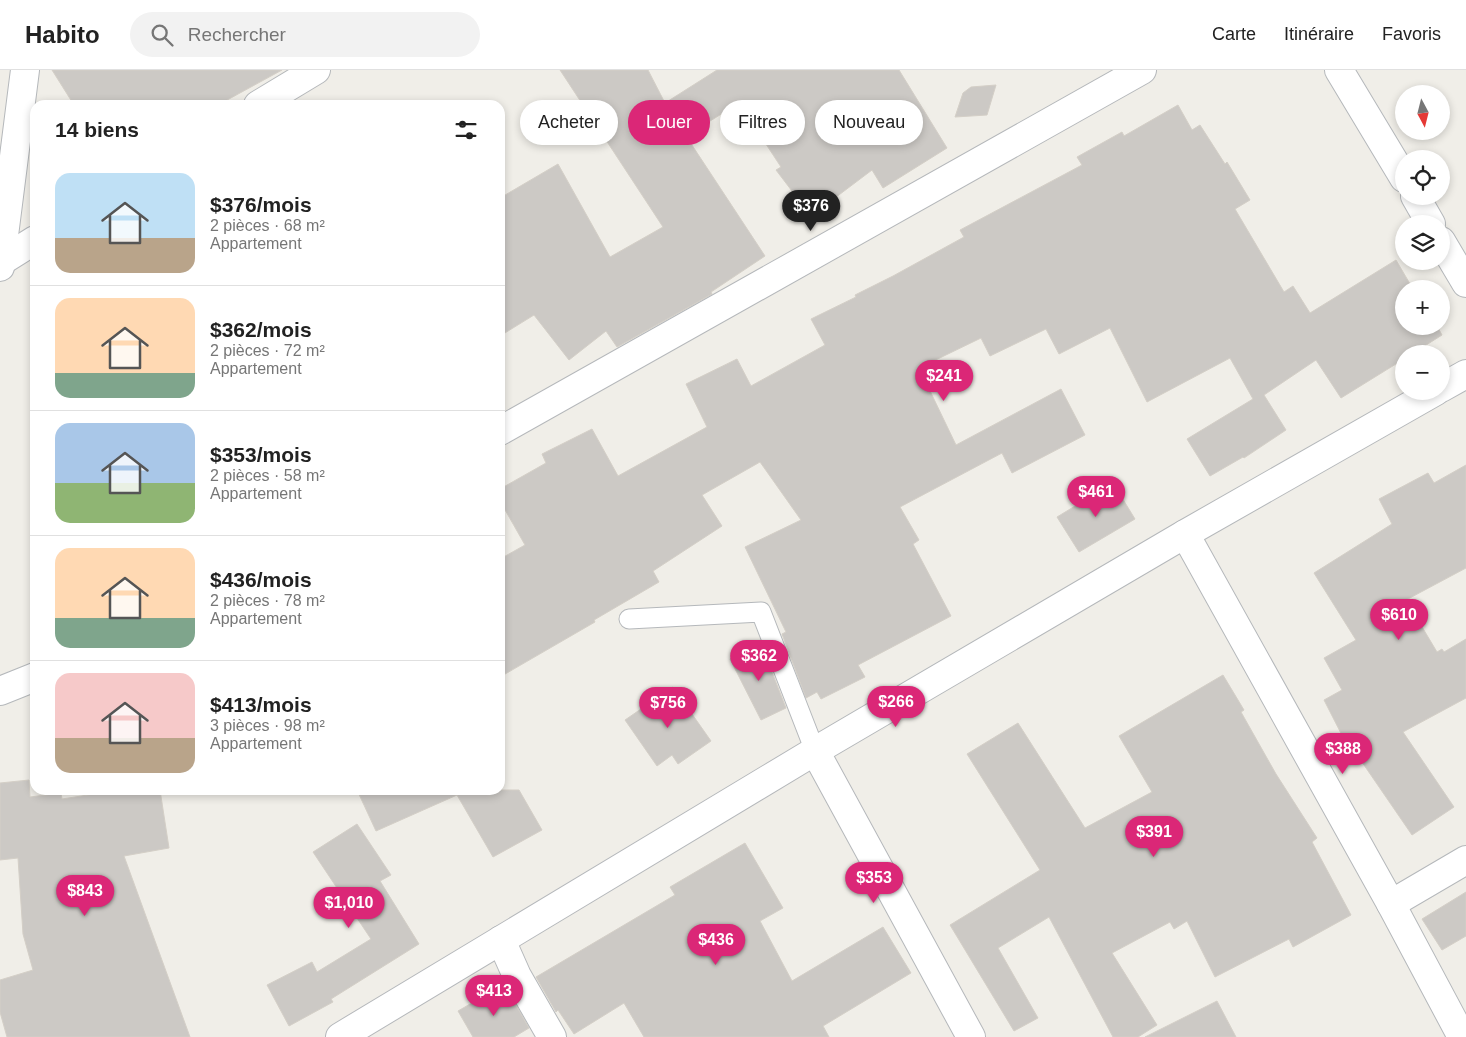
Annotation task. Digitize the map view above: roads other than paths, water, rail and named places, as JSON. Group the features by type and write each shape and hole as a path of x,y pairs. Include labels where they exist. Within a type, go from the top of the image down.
{"street":[{"path":"0,267 25,70"},
{"path":"266,100 316,70"},
{"path":"505,428 1142,70"},
{"path":"1340,70 1395,163"},
{"path":"0,262 30,243"},
{"path":"1450,256 1466,283"},
{"path":"1450,383 1466,374"},
{"path":"340,1037 815,752 1185,534 1420,400"},
{"path":"1185,534 1391,904 1462,1037"},
{"path":"0,691 30,679"},
{"path":"815,752 972,1037"},
{"path":"1391,904 1466,860"},
{"path":"501,940 517,976 552,1037"}],"lane":[{"path":"629,619 761,612 815,752"}]}
